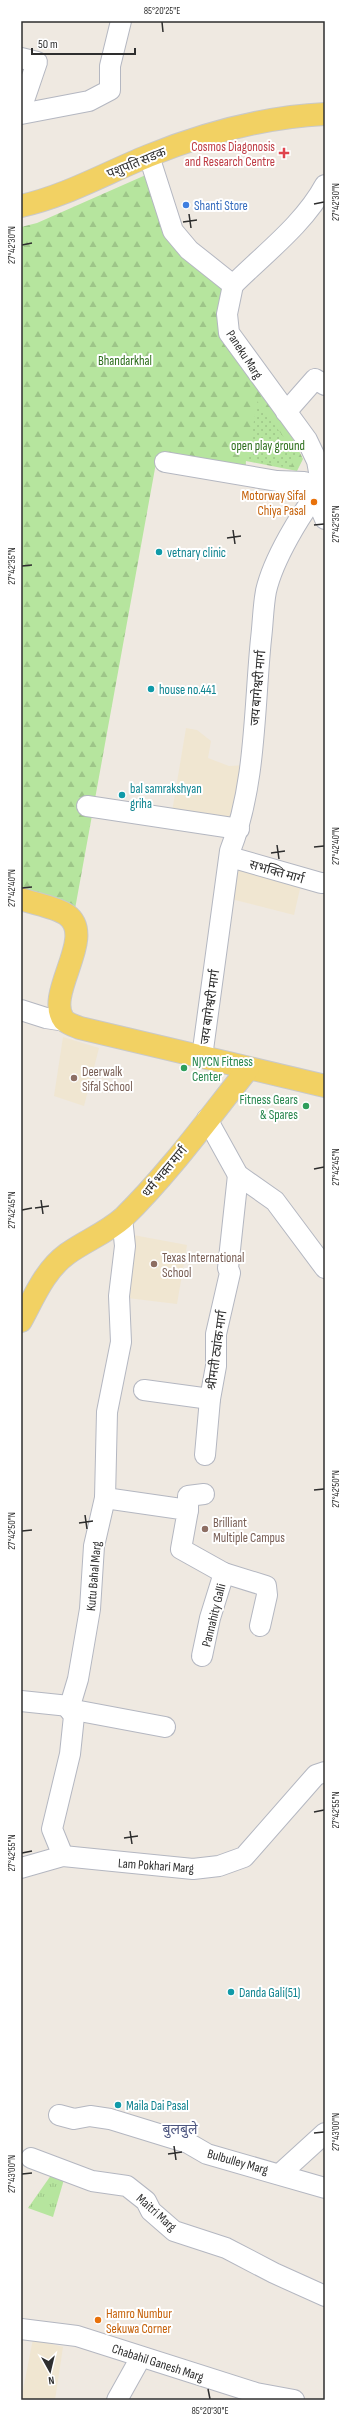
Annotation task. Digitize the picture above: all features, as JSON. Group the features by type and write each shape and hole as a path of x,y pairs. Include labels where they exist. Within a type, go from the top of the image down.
{"main road":[{"name":"पशुपति सडक","path":"21,206 51,198 149,156 196,138 240,126 292,115 325,114"},
{"path":"21,899 67,915 74,922 76,938 60,997 63,1017"},
{"name":"जय बागेश्वरी मार्ग","path":"63,1017 80,1028 248,1069"},
{"path":"248,1069 325,1086"},
{"name":"धर्म भक्त मार्ग","path":"21,1320 48,1272 67,1254 108,1230 122,1218 153,1185 248,1069"}],"street":[{"path":"21,114 89,101 110,90 110,66 122,21"},
{"path":"21,58 37,62 21,109"},
{"path":"149,156 173,231 189,250 232,285 322,196"},
{"name":"Paneku Marg","path":"232,285 227,314 229,333 307,440 317,461 322,488 322,512 325,519"},
{"path":"286,412 315,379 325,385"},
{"path":"165,462 277,481 304,482 322,488"},
{"name":"जय बागेश्वरी मार्ग","path":"202,1057 230,857 239,828 251,760 266,590 286,543 312,500 322,488"},
{"path":"87,806 239,828"},
{"name":"सभक्ति मार्ग","path":"230,857 325,883"},
{"path":"21,1010 46,1018 63,1017"},
{"path":"207,1119 238,1175 276,1202 325,1268"},
{"name":"श्रीमती ट्यांक मार्ग","path":"204,1455 210,1398 216,1366 216,1334 230,1273 228,1268 238,1175"},
{"name":"Kutu Bahal Marg","path":"69,1707 78,1679 90,1609 94,1546 105,1498 107,1412 121,1342 119,1296 124,1246 122,1218"},
{"path":"144,1390 210,1398"},
{"path":"105,1498 188,1510 188,1496 204,1494"},
{"name":"Pannahity Galli","path":"188,1510 181,1549 224,1573 266,1586 268,1595 260,1626"},
{"name":"Pannahity Galli","path":"202,1656 210,1618 224,1573"},
{"path":"21,1701 69,1707 165,1727"},
{"path":"63,1856 52,1829 70,1754 74,1716 69,1707"},
{"name":"Lam Pokhari Marg","path":"21,1868 63,1856 185,1868 219,1866 244,1857 316,1775 325,1772"},
{"name":"Bulbulley Marg","path":"59,2115 74,2119 90,2116 110,2119 188,2143 207,2154 325,2188"},
{"name":"Bulbulley Marg","path":"280,2174 325,2134"},
{"name":"Maitri Marg","path":"30,2158 92,2181 127,2186 146,2201 152,2211 174,2231 226,2248 274,2274 325,2296"},
{"name":"Chabahil Ganesh Marg","path":"21,2329 76,2336 255,2396 294,2400"},
{"path":"117,2400 141,2357"}],"shaded area":[{"path":"186,728 197,730 211,741 208,758 229,766 246,765 236,821 172,812"},
{"path":"235,861 302,880 294,915 227,898"},
{"name":"Deerwalk Sifal School","path":"63,1037 99,1048 84,1106 54,1096"},
{"name":"Texas International School","path":"128,1234 187,1245 177,1304 119,1297"},
{"path":"33,2339 63,2347 55,2400 21,2400"}],"green space":[{"name":"Bhandarkhal","path":"148,174 164,226 229,287 226,335 293,439 303,459 297,471 246,461 245,469 156,463 75,909 21,893 21,227 37,223"},
{"name":"open play ground","path":"257,401 296,454 290,468 248,460"},
{"path":"54,2171 65,2176 53,2217 28,2208"}],"place":[{"name":"Cosmos Diagonosis and Research Centre","path":"284,153"},
{"name":"Shanti Store","path":"186,205"},
{"name":"Motorway Sifal Chiya Pasal","path":"314,502"},
{"name":"vetnary clinic","path":"159,552"},
{"name":"house no.441","path":"151,689"},
{"name":"bal samrakshyan griha","path":"122,795"},
{"name":"NJYCN Fitness Center","path":"184,1068"},
{"name":"Deerwalk Sifal School","path":"74,1078"},
{"name":"Fitness Gears & Spares","path":"306,1106"},
{"name":"Texas International School","path":"154,1264"},
{"name":"Brilliant Multiple Campus","path":"205,1529"},
{"name":"Danda Gali(51)","path":"231,1992"},
{"name":"Maila Dai Pasal","path":"118,2105"},
{"name":"Hamro Numbur Sekuwa Corner","path":"98,2320"}],"district":[{"name":"बुलबुले","path":"180,2129"}]}
